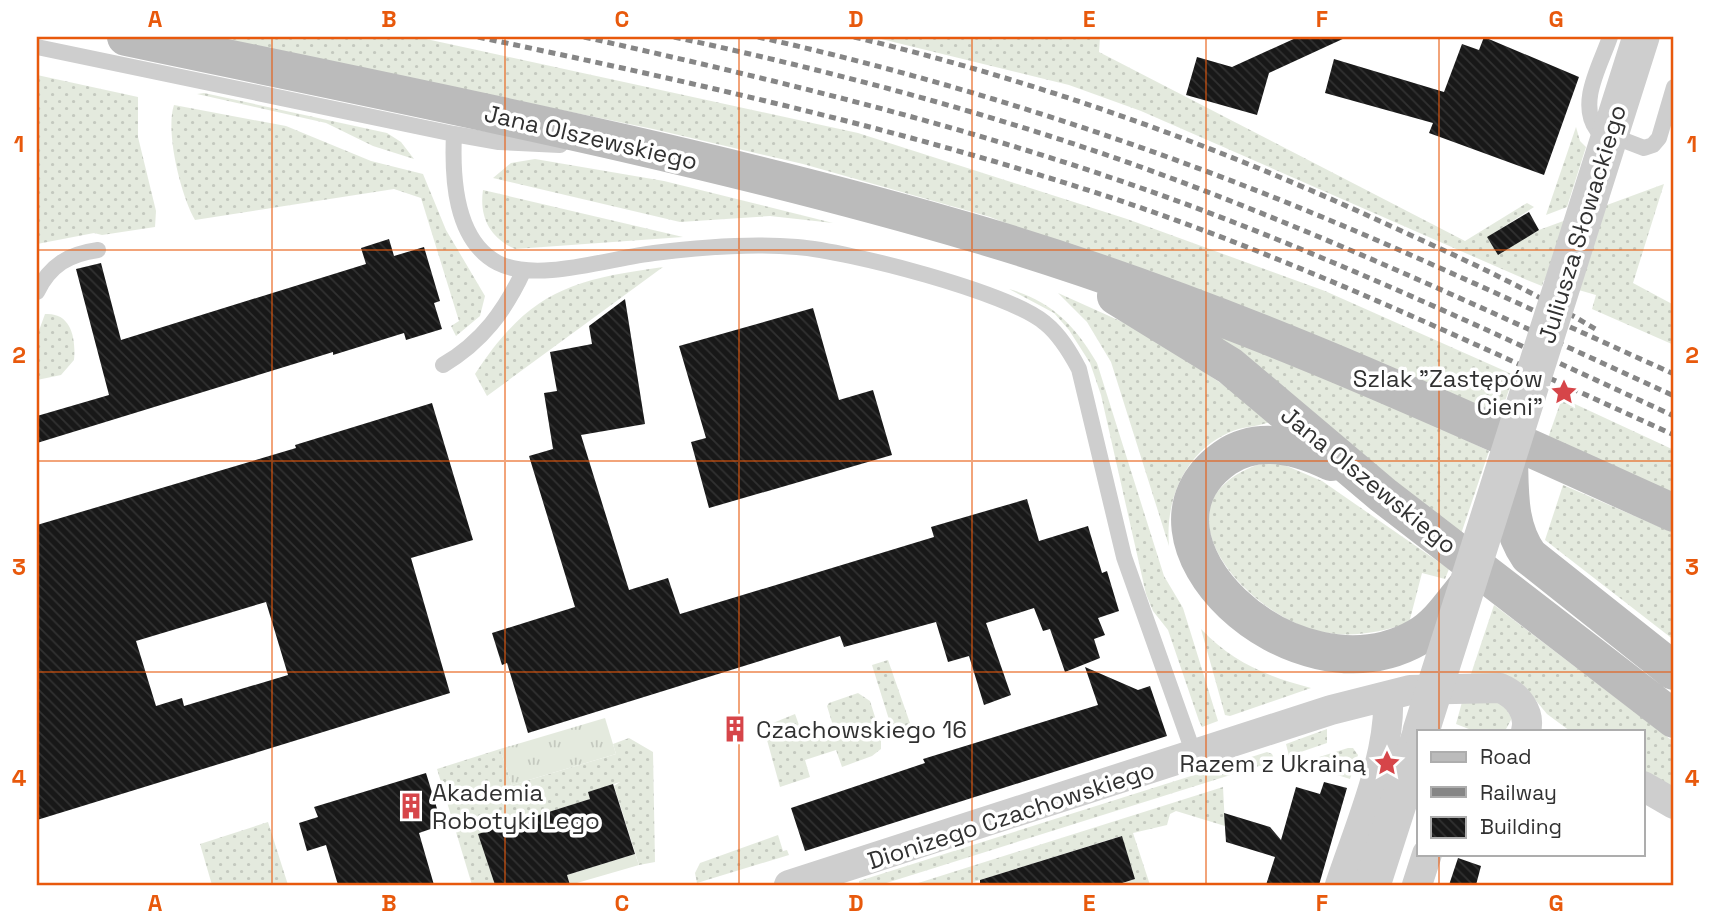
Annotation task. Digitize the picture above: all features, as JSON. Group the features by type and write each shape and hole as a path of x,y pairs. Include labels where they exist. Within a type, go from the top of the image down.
{"main road":[{"name":"Jana Olszewskiego","path":"127,37 655,149 966,231 1262,332 1674,513"},
{"name":"Jana Olszewskiego","path":"1051,258 1230,366 1383,495 1674,719"},
{"path":"1383,495 1306,450 1281,445 1245,449 1219,463 1198,487 1190,524 1204,567 1236,608 1261,628 1310,650 1335,655 1386,650 1420,636 1433,626 1466,587"},
{"path":"1508,458 1511,511 1518,539 1539,566 1674,671"}],"street":[{"name":"Juliusza Słowackiego","path":"1340,885 1375,777 1399,715 1466,587 1641,37"},
{"path":"1399,715 1410,690 1493,686 1508,691 1524,709 1529,730"},
{"name":"Dionizego Czachowskiego","path":"789,885 1352,705 1399,715 1429,730"},
{"path":"1372,885 1417,745"},
{"path":"1644,787 1674,804"},
{"path":"1417,885 1426,856"}],"lane":[{"path":"1610,37 1588,107 1594,126 1602,133 1644,148 1666,141 1674,87"},
{"path":"37,47 499,142 655,149"},
{"path":"454,134 454,176 468,230 484,253 497,262 524,270 656,253 757,245 799,247 871,261 961,287 1024,310 1044,322 1071,353 1079,369 1128,569 1195,757"},
{"path":"37,292 45,277 60,262 79,253 98,250"},
{"path":"443,365 473,346 485,334 515,290 524,270"}],"green space":[{"path":"208,37 417,37 858,133 1127,219 1325,291 1514,375 1499,419 990,217 803,164 653,129"},
{"path":"873,37 1100,37 1099,52 1465,241 1527,203 1534,207 1488,237 1498,254 1539,230 1664,184 1633,283 1674,305 1674,345 1592,309 1596,295 1544,280 1542,286 1527,280 1141,111 1069,85"},
{"path":"37,75 138,97 138,137 156,211 155,227 102,235 94,233 37,244"},
{"path":"204,93 387,133 401,142 414,159 373,146 326,123 197,94"},
{"path":"174,105 286,126 371,161 423,174 446,230 485,296 480,316 456,336 451,326 459,321 421,198 394,189 195,220 176,164 172,131"},
{"path":"1576,127 1580,141 1586,147 1567,207 1546,215"},
{"path":"535,159 664,181 833,223 770,216 680,222 493,178 511,163"},
{"path":"483,190 683,237 515,249 499,239 488,226 483,209"},
{"path":"663,267 487,396 475,374 495,346 533,308 576,285"},
{"path":"1009,289 1037,300 1060,316 1080,337 1097,363 1164,576 1183,608 1218,721 1202,727 1168,630 1153,611 1146,594 1101,395 1090,363 1069,330 1054,313"},
{"path":"1058,293 1147,333 1275,420 1228,433 1200,453 1189,466 1180,480 1170,512 1169,546 1111,362 1087,322"},
{"path":"45,314 54,315 67,322 73,336 74,360 61,375 37,380 37,336"},
{"path":"1215,331 1354,387 1489,451 1461,534 1220,349"},
{"path":"1562,398 1674,450 1674,496 1548,438"},
{"path":"1263,463 1282,464 1322,481 1449,569 1445,579 1422,573 1409,623 1362,634 1314,630 1286,618 1259,600 1235,578 1218,552 1209,527 1212,502 1229,480"},
{"path":"1563,485 1674,533 1674,640 1545,540"},
{"path":"1494,605 1674,742 1674,791 1644,774 1644,730 1569,730 1547,714 1528,691 1489,674 1471,674"},
{"path":"1201,629 1225,651 1252,667 1311,688 1230,716 1225,715"},
{"path":"888,660 911,726 899,731 891,726 872,665"},
{"path":"858,693 870,701 881,736 881,749 872,756 842,767 836,750 805,760 810,777 780,787 767,740 773,723 795,714 804,739 834,729 827,706 829,703"},
{"path":"1489,701 1503,704 1512,718 1506,730 1471,730 1456,724 1462,702"},
{"path":"605,718 616,754 512,785 500,749"},
{"path":"1327,729 1327,743 1289,756 1286,744"},
{"path":"629,738 653,752 655,862 639,865 614,786 620,782 589,792 590,799 479,834 495,885 472,885 437,769 500,749 512,785 616,754 613,744"},
{"path":"1353,748 1358,755 1350,779 1300,763"},
{"path":"1267,752 1272,754 1275,761 880,885 859,885 859,881"},
{"path":"1223,787 1225,826 1176,811 1170,814 1167,825 1133,833 1150,885 1116,885 1135,879 1121,836 964,885 915,884"},
{"path":"268,822 288,885 212,885 200,844"},
{"path":"778,835 783,851 787,850 789,855 697,883 695,873 700,863"},
{"path":"635,854 639,865 570,885 567,875"}],"building":[{"path":"1298,37 1347,37 1269,73 1257,115 1186,95 1197,57 1232,67"},
{"path":"1484,37 1579,77 1544,175 1429,133 1433,123 1325,93 1334,59 1444,92 1462,44 1479,50"},
{"path":"1529,212 1539,230 1498,255 1487,237"},
{"path":"389,239 394,256 424,247 440,301 434,303 442,329 406,340 404,333 333,355 333,352 37,443 37,416 109,395 76,269 101,263 121,340 366,264 361,248"},
{"path":"625,299 645,424 581,435 629,590 668,578 680,614 934,537 931,527 1027,499 1039,541 1088,526 1102,573 1107,571 1119,611 1098,618 1105,635 1094,639 1100,658 1065,672 1050,629 1043,631 1034,608 986,623 1011,695 984,705 969,656 948,662 936,622 844,647 840,636 528,733 507,663 502,665 492,633 575,607 529,456 553,449 544,393 557,391 550,352 592,344 589,326"},
{"path":"813,308 839,400 873,390 892,455 709,508 691,442 706,438 679,346"},
{"path":"432,403 473,540 411,558 450,693 37,820 37,525 296,448 295,445","holes":["266,602 288,675 184,706 182,698 156,706 136,641"]},
{"path":"1085,667 1138,690 1150,686 1167,736 805,851 791,808 925,763 923,759 1098,705"},
{"path":"426,773 442,825 419,833 434,885 338,885 326,845 307,851 299,823 318,817 314,807"},
{"path":"1324,782 1347,788 1319,885 1266,885 1275,857 1226,842 1224,813 1270,827 1281,840 1296,787 1320,794"},
{"path":"613,784 635,854 567,875 570,885 495,885 478,834 590,799 588,792"},
{"path":"1122,836 1135,879 1116,885 980,885 980,880"},
{"path":"1458,858 1481,866 1476,885 1449,885"}],"railway":[{"path":"478,37 803,110 964,153 1124,202 1333,282 1674,435"},
{"path":"584,37 916,118 1047,157 1184,203 1326,259 1674,416"},
{"path":"674,37 792,64 966,110 1138,166 1342,246 1674,396"},
{"path":"758,37 892,70 1024,108 1154,152 1381,242 1674,374"},
{"path":"854,37 923,54 1057,94 1190,141 1320,194 1439,248 1519,287 1597,330"}],"place":[{"name":"Szlak \"Zastępów Cieni\"","path":"1564,392"},
{"name":"Czachowskiego 16","path":"735,729"},
{"name":"Razem z Ukrainą","path":"1387,763"},
{"name":"Akademia Robotyki Lego","path":"411,806"}]}
